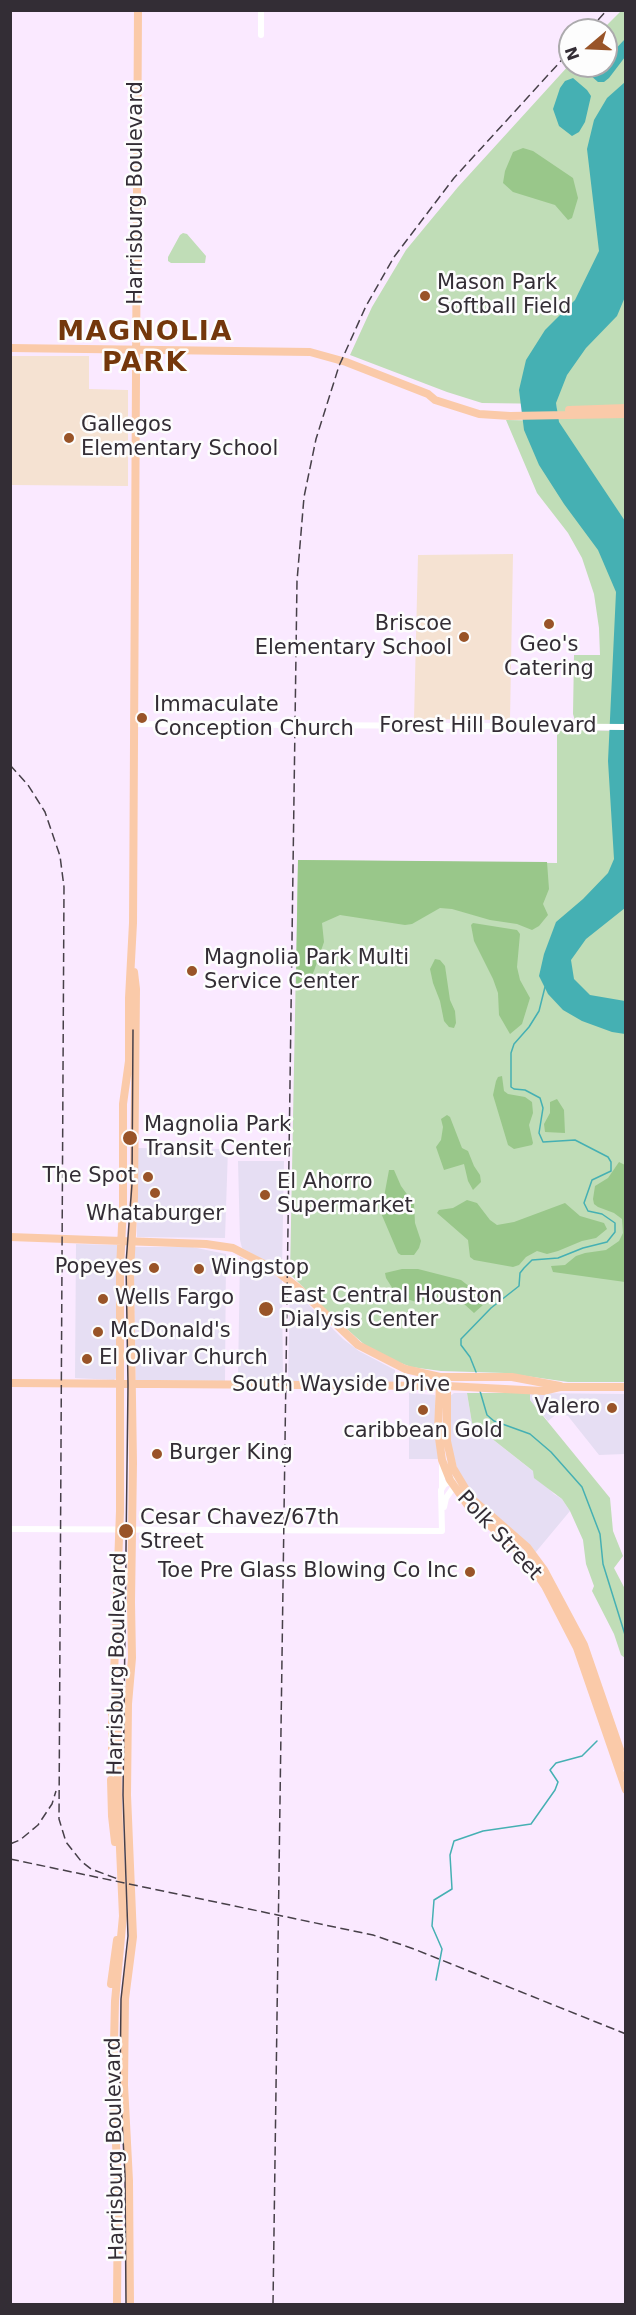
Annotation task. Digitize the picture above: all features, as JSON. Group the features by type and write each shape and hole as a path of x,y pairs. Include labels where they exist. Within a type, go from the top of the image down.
{"main road":[{"name":"Harrisburg Boulevard","path":"117,2304 118,2184 113,2085 115,2001 123,1916 117,1782 117,1698 114,1675 120,1531 123,1104 129,1060 132,951 138,10"},
{"path":"10,348 310,352 346,362 428,394 482,409 510,413 626,414"},
{"path":"570,412 626,408"},
{"name":"Harrisburg Boulevard","path":"129,2304 129,2181 124,2085 125,1999 133,1925 127,1783 133,1463 131,1241 134,1197 136,989 132,951"},
{"path":"10,1237 206,1244 232,1248 274,1269 298,1288 358,1346 405,1369 443,1382"},
{"name":"South Wayside Drive","path":"10,1383 131,1385 443,1382 466,1377 487,1376 521,1378 560,1386 626,1387"},
{"name":"South Wayside Drive","path":"443,1382 468,1387 543,1391 560,1386"},
{"name":"Polk Street","path":"443,1382 438,1431 442,1460 454,1482 544,1570 576,1627 584,1645 626,1790"},
{"name":"Polk Street","path":"443,1382 448,1450 454,1482"},
{"path":"114,1675 111,1806 114,1837 122,1872 123,1900 111,1986 109,2020 108,2100 116,2148"},
{"path":"129,2181 130,1995 136,1955 136,1921 127,1890 132,1836 130,1691"},
{"name":"Polk Street","path":"614,1744 626,1767"},
{"path":"121,1920 136,1921"}],"street":[{"path":"261,10 261,35"},
{"name":"Forest Hill Boulevard","path":"134,724 626,727"},
{"path":"10,1529 442,1531 442,1460"},
{"path":"441,1490 454,1482"},
{"path":"443,1511 446,1498 454,1482"}],"shaded area":[{"path":"621,11 625,11 625,724 576,724 573,714 574,655 600,655 594,594 582,558 568,533 537,493 506,420 558,421 556,404 482,403 350,355 372,307 406,250 458,187 558,77 618,78 618,18 614,18"},
{"path":"625,39 625,57 618,66 618,46"},
{"path":"573,78 591,96 585,122 579,132 572,136 559,126 553,109 560,88 565,81"},
{"path":"593,78 609,78 604,82 598,82"},
{"path":"625,82 625,297 617,316 586,348 567,375 556,403 559,422 625,521 625,908 586,939 571,960 574,979 590,995 625,1001 625,1034 612,1032 582,1021 563,1010 548,994 539,976 544,954 556,922 608,873 614,859 608,761 616,592 598,550 539,465 524,430 519,390 526,360 545,330 575,300 599,251 587,149 594,120 607,98"},
{"path":"523,148 533,151 573,178 578,198 572,218 568,220 555,205 513,192 503,183 513,152"},
{"path":"183,233 187,234 206,256 205,263 171,263 168,261 168,257"},
{"name":"Gallegos Elementary School","path":"11,356 89,356 89,389 128,390 128,486 11,485"},
{"name":"Briscoe Elementary School","path":"513,554 510,720 414,719 418,555"},
{"path":"562,730 625,731 625,1382 568,1382 505,1373 441,1371 411,1367 385,1357 366,1346 290,1274 298,860 557,863 557,735"},
{"path":"298,860 547,862 549,889 543,904 548,915 539,926 532,930 517,924 440,908 412,924 405,925 340,915 322,923 324,942 314,971 310,979 296,985"},
{"path":"473,923 517,930 520,934 517,967 520,980 530,998 522,1024 510,1034 499,1015 498,993 493,979 474,941 471,925"},
{"path":"435,959 440,960 445,966 450,1000 455,1011 454,1028 449,1027 444,1021 433,983 430,969"},
{"path":"502,1076 504,1091 525,1097 532,1102 533,1113 529,1125 532,1145 514,1149 508,1145 493,1095 496,1081"},
{"path":"557,1099 564,1110 565,1133 545,1132 544,1124 550,1113 550,1102"},
{"path":"447,1115 450,1117 462,1148 468,1151 480,1175 481,1182 473,1190 464,1164 444,1170 436,1147 441,1140 443,1127 441,1119"},
{"path":"136,1148 228,1149 225,1238 137,1237"},
{"path":"238,1161 284,1161 282,1271 242,1248"},
{"path":"619,1162 625,1165 625,1282 553,1272 551,1266 565,1265 576,1256 585,1253 606,1250 619,1241 623,1233 622,1219 598,1207 594,1204 593,1199 595,1186 608,1178"},
{"path":"389,1170 394,1170 401,1186 414,1204 415,1223 421,1241 414,1255 398,1253 381,1213"},
{"path":"467,1200 477,1203 490,1220 497,1225 514,1222 565,1203 580,1216 604,1223 607,1229 596,1238 558,1251 547,1254 537,1251 513,1267 474,1260 470,1257 468,1240 437,1213 439,1210 453,1208"},
{"path":"76,1244 118,1245 119,1376 114,1380 75,1378"},
{"path":"135,1247 192,1247 226,1254 225,1381 136,1380 133,1253"},
{"path":"240,1257 282,1280 283,1382 240,1382 238,1378"},
{"path":"402,1269 418,1269 461,1280 470,1287 492,1297 474,1313 462,1302 441,1297 416,1302 396,1294 386,1278 385,1273"},
{"path":"290,1286 343,1339 359,1351 395,1370 395,1382 288,1381"},
{"path":"409,1393 435,1395 439,1459 409,1459"},
{"path":"454,1393 467,1393 472,1423 534,1472 554,1494 562,1499 570,1511 535,1553 478,1502 459,1475 449,1439 450,1396"},
{"path":"467,1393 530,1393 530,1400 610,1498 613,1531 623,1556 614,1568 625,1589 625,1658 621,1655 614,1634 592,1591 594,1586 586,1564 583,1540 570,1511 562,1499 534,1478 533,1471 472,1423"},
{"path":"530,1393 625,1394 625,1454 599,1455 568,1416 558,1413 548,1421 530,1400"}],"waterway":[{"path":"476,1372 470,1357 461,1345 461,1339 491,1308 519,1286 520,1273 524,1268 532,1260 558,1258 607,1242 615,1232 615,1223 602,1214 588,1211 584,1203 592,1180 611,1171 611,1162 608,1157 575,1140 543,1142 539,1133 543,1108 540,1098 525,1090 511,1087 511,1053 514,1044 539,1011 545,987"},
{"path":"480,1391 487,1415 494,1421 530,1434 551,1452 582,1487 600,1534 603,1564 626,1638"},
{"path":"436,1980 442,1949 432,1926 434,1900 452,1889 450,1855 454,1841 483,1831 531,1824 555,1790 558,1782 550,1770 556,1763 582,1756 597,1741"}],"tram line":[{"path":"126,2304 125,2175 120,2084 121,1999 128,1936 123,1795 128,1385 126,1263 132,1184 133,1030"}],"railway":[{"path":"600,18 607,10"},
{"path":"273,2304 297,581 304,497 316,439 339,366 366,306 394,257 454,178 558,64"},
{"path":"10,765 28,785 45,812 60,856 64,887 59,1819 66,1842 81,1861 91,1869 118,1879"},
{"path":"10,1844 20,1840 38,1825 52,1804 56,1791"},
{"path":"10,1859 373,1935 414,1949 626,2034"}],"place":[{"name":"Mason Park Softball Field","path":"425,296"},
{"name":"Gallegos Elementary School","path":"69,438"},
{"name":"Geo's Catering","path":"549,624"},
{"name":"Briscoe Elementary School","path":"464,637"},
{"name":"Immaculate Conception Church","path":"142,718"},
{"name":"Magnolia Park Multi Service Center","path":"192,971"},
{"name":"Magnolia Park Transit Center","path":"130,1138"},
{"name":"The Spot","path":"148,1177"},
{"name":"Whataburger","path":"155,1193"},
{"name":"El Ahorro Supermarket","path":"265,1195"},
{"name":"Popeyes","path":"154,1268"},
{"name":"Wingstop","path":"199,1269"},
{"name":"Wells Fargo","path":"103,1299"},
{"name":"East Central Houston Dialysis Center","path":"266,1309"},
{"name":"McDonald's","path":"98,1332"},
{"name":"El Olivar Church","path":"87,1359"},
{"name":"Valero","path":"612,1408"},
{"name":"caribbean Gold","path":"423,1410"},
{"name":"Burger King","path":"157,1454"},
{"name":"Cesar Chavez/67th Street","path":"126,1531"},
{"name":"Toe Pre Glass Blowing Co Inc","path":"470,1572"}],"district":[{"name":"MAGNOLIA PARK","path":"145,348"}]}
